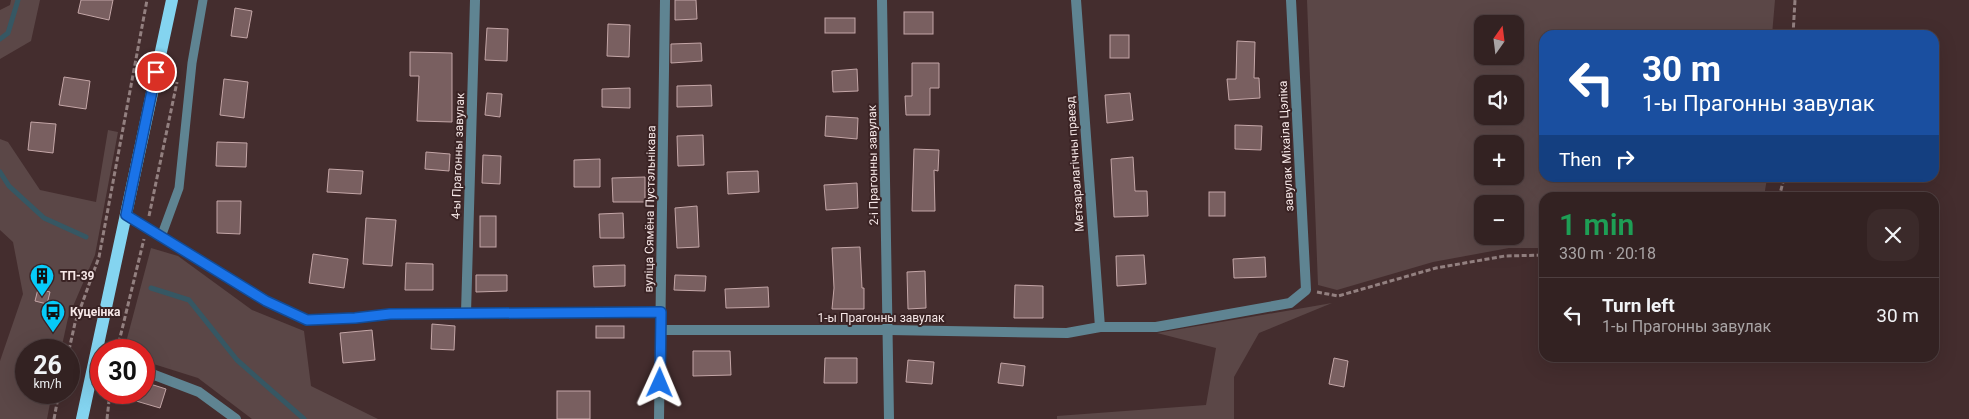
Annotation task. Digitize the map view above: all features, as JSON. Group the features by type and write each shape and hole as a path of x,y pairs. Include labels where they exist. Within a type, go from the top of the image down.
{"main road":[{"path":"102,339 126,215 172,0"},
{"path":"83,414 90,389"}],"street":[{"name":"4-ы Прагонны завулак","path":"466,313 475,0"},
{"name":"вуліца Сямёна Пустэльнікава","path":"660,419 665,0"},
{"name":"2-і Прагонны завулак","path":"882,0 890,419"},
{"name":"Метэаралагічны праезд","path":"1076,0 1100,327"},
{"name":"завулак Міхаіла Цэліка","path":"1291,0 1306,290"},
{"path":"126,215 266,301 307,320 390,314 661,312"},
{"name":"1-ы Прагонны завулак","path":"662,330 889,330 1067,333 1100,327 1156,327 1228,315 1290,303 1306,290"},
{"path":"155,375 199,392 236,419"}],"lane":[{"path":"161,237 179,188 192,64 204,0"},
{"path":"75,419 83,414"}],"path":[{"path":"71,339 74,323 99,257 147,0"},
{"path":"1793,30 1796,0"},
{"path":"120,339 147,228 178,76"},
{"path":"1306,290 1338,296 1436,268 1505,256 1539,256"},
{"path":"54,419 57,404"},
{"path":"107,419 109,404"}],"shaded area":[{"path":"11,0 40,0 31,41 0,59 0,10 10,5"},
{"path":"1307,0 1775,0 1772,30 1539,30 1539,182 1766,182 1765,192 1539,192 1539,248 1509,248 1433,262 1337,290 1318,285"},
{"path":"108,130 118,132 95,255 68,318 63,339 15,339 15,404 50,404 47,419 0,419 0,361 23,294 13,242 0,230 0,139 8,142 40,190 96,202"},
{"path":"151,248 178,256 252,310 304,331 311,386 378,419 252,419 198,378 155,364 155,339 127,339"},
{"path":"1332,303 1259,333 1234,377 1234,419 1057,419 1057,416 1206,405 1216,348 1157,333"}],"building":[{"path":"81,0 113,0 109,20 78,13"},
{"path":"675,0 696,0 697,19 675,20"},
{"path":"235,8 252,11 247,38 231,36"},
{"path":"904,12 933,12 933,34 904,34"},
{"path":"825,18 855,18 855,33 825,33"},
{"path":"608,24 630,25 629,57 607,56"},
{"path":"487,28 508,29 507,61 485,60"},
{"path":"1110,35 1129,35 1129,58 1110,58"},
{"path":"1237,41 1255,42 1254,78 1259,78 1260,98 1229,100 1227,79 1236,79"},
{"path":"701,43 702,61 671,63 671,44"},
{"path":"410,52 452,53 452,122 417,121 419,76 410,76"},
{"path":"912,63 939,63 939,88 930,88 930,115 906,115 905,96 912,96"},
{"path":"857,69 858,91 833,92 832,71"},
{"path":"64,77 90,81 86,109 59,105"},
{"path":"224,79 248,82 244,118 220,115"},
{"path":"711,85 712,106 677,107 677,86"},
{"path":"630,88 630,108 602,107 602,89"},
{"path":"487,93 502,94 500,117 485,115"},
{"path":"1130,93 1133,120 1107,123 1105,95"},
{"path":"826,116 858,118 857,139 825,136"},
{"path":"31,122 56,124 53,153 28,150"},
{"path":"1235,125 1262,126 1261,150 1235,149"},
{"path":"703,135 704,165 678,166 677,136"},
{"path":"217,142 247,143 246,167 216,166"},
{"path":"914,149 939,150 938,171 934,170 935,211 912,211"},
{"path":"426,152 450,154 449,171 425,169"},
{"path":"483,155 501,156 500,184 482,183"},
{"path":"1133,157 1135,191 1147,191 1148,216 1114,217 1111,159"},
{"path":"600,159 600,187 574,187 574,160"},
{"path":"329,169 363,171 361,194 327,192"},
{"path":"758,171 759,192 728,194 727,172"},
{"path":"645,177 645,202 613,202 612,178"},
{"path":"857,183 858,208 826,210 824,185"},
{"path":"1209,192 1225,192 1225,216 1209,216"},
{"path":"217,201 241,201 240,234 217,233"},
{"path":"697,206 699,247 677,248 675,208"},
{"path":"623,213 624,238 600,238 599,214"},
{"path":"480,216 496,216 496,247 480,247"},
{"path":"366,218 396,220 392,266 363,264"},
{"path":"860,247 864,309 832,309 834,288 832,248"},
{"path":"313,254 348,259 344,288 309,283"},
{"path":"1144,255 1146,284 1117,286 1116,256"},
{"path":"1265,257 1266,277 1234,278 1233,259"},
{"path":"406,263 433,264 433,290 405,290"},
{"path":"625,265 625,286 594,287 593,266"},
{"path":"925,271 926,308 908,309 907,272"},
{"path":"476,275 507,275 507,291 476,292"},
{"path":"675,275 706,276 705,291 674,290"},
{"path":"1015,285 1043,286 1043,318 1014,318"},
{"path":"768,287 769,307 726,308 725,289"},
{"name":"ТП-39","path":"38,289 50,292 47,304 35,301"},
{"path":"432,324 455,326 454,350 431,349"},
{"path":"596,326 624,326 624,338 596,338"},
{"path":"372,330 375,360 343,363 340,333"},
{"path":"693,351 730,351 731,375 693,376"},
{"path":"825,358 857,358 857,383 824,383"},
{"path":"1334,358 1348,361 1344,387 1329,384"},
{"path":"908,360 934,362 932,384 906,382"},
{"path":"1001,363 1025,366 1023,386 998,383"},
{"path":"155,386 166,389 160,408 146,404 155,404"},
{"path":"557,391 590,391 590,419 557,419"}],"waterway":[{"name":"Куцеінка","path":"0,39 8,33 18,0"},
{"name":"Куцеінка","path":"0,172 9,186 44,218 86,237"},
{"path":"151,288 189,300 237,360 304,419"}],"place":[{"name":"ТП-39","path":"42,297"},
{"name":"Куцеінка","path":"53,333"}],"route":[{"path":"156,72 126,215 266,301 307,320 390,314 661,312 660,383"}]}
